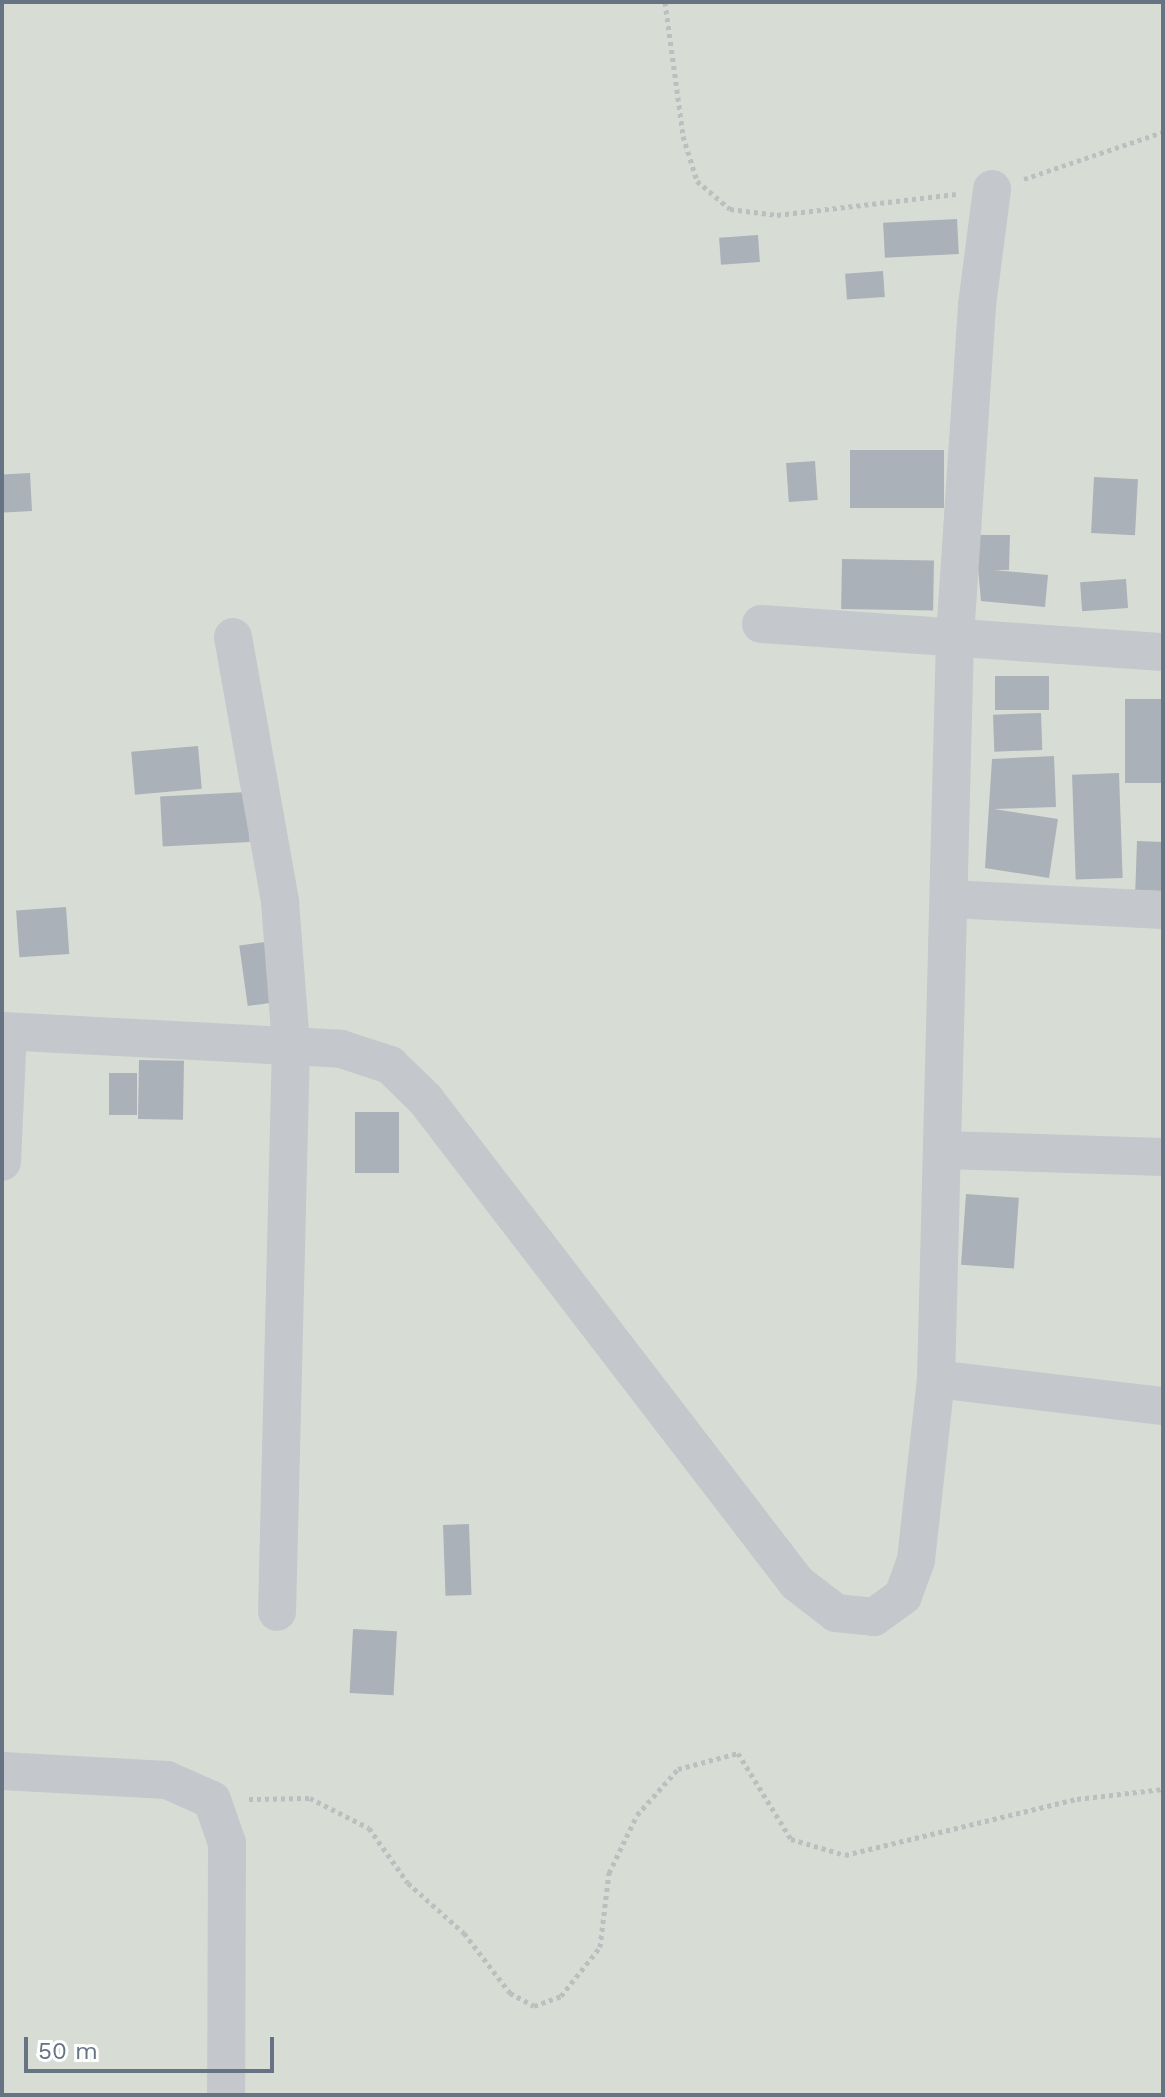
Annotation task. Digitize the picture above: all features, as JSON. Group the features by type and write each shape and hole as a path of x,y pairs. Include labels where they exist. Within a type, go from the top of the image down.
{"street":[{"path":"2,1162 5,1032 341,1049 390,1065 425,1099 797,1583 836,1613 874,1617 903,1596 916,1560 936,1379 951,899 955,637 977,305 992,189"},
{"path":"761,624 1163,652"},
{"path":"233,637 276,873 291,1045 277,1612"},
{"path":"951,899 1163,910"},
{"path":"943,1150 1163,1157"},
{"path":"936,1379 1163,1406"},
{"path":"2,1771 167,1780 212,1800 227,1843 226,2095"}],"path":[{"path":"665,2 683,136 697,181 730,209 777,215 992,189 1163,132"},
{"path":"212,1800 310,1798 369,1828 408,1883 464,1933 510,1993 534,2006 561,1996 600,1947 609,1873 637,1815 678,1769 738,1753 791,1839 845,1855 1077,1799 1163,1789"}],"shaded area":[{"path":"2,2 1163,2 1163,2095 2,2095"}],"building":[{"path":"957,219 959,254 885,258 883,223"},
{"path":"758,235 760,262 721,265 719,238"},
{"path":"883,271 885,297 847,300 845,274"},
{"path":"850,450 944,450 944,508 850,508"},
{"path":"815,461 818,500 789,502 786,463"},
{"path":"30,473 32,511 4,512 2,474"},
{"path":"1094,477 1138,479 1135,535 1091,533"},
{"path":"975,535 1010,535 1009,570 994,570 1048,575 1045,607 981,601"},
{"path":"842,559 934,561 933,611 841,609"},
{"path":"1126,579 1128,608 1082,611 1080,582"},
{"path":"995,676 1049,676 1049,710 995,710"},
{"path":"1125,699 1163,699 1163,783 1125,783"},
{"path":"1041,713 1042,750 994,752 993,715"},
{"path":"198,746 202,789 135,795 131,752"},
{"path":"1054,756 1056,807 994,809 1058,819 1049,878 985,868 992,759"},
{"path":"1119,773 1123,878 1076,880 1072,775"},
{"path":"247,792 250,842 163,846 160,797"},
{"path":"1137,841 1163,842 1161,891 1135,890"},
{"path":"66,907 69,954 19,957 16,910"},
{"path":"265,942 273,1002 248,1006 239,946"},
{"path":"139,1060 184,1061 183,1120 138,1119"},
{"path":"109,1073 137,1073 137,1115 109,1115"},
{"path":"355,1112 399,1112 399,1173 355,1173"},
{"path":"966,1194 1019,1198 1014,1269 961,1265"},
{"path":"469,1524 471,1595 445,1596 443,1525"},
{"path":"353,1629 397,1631 394,1695 350,1693"}]}
